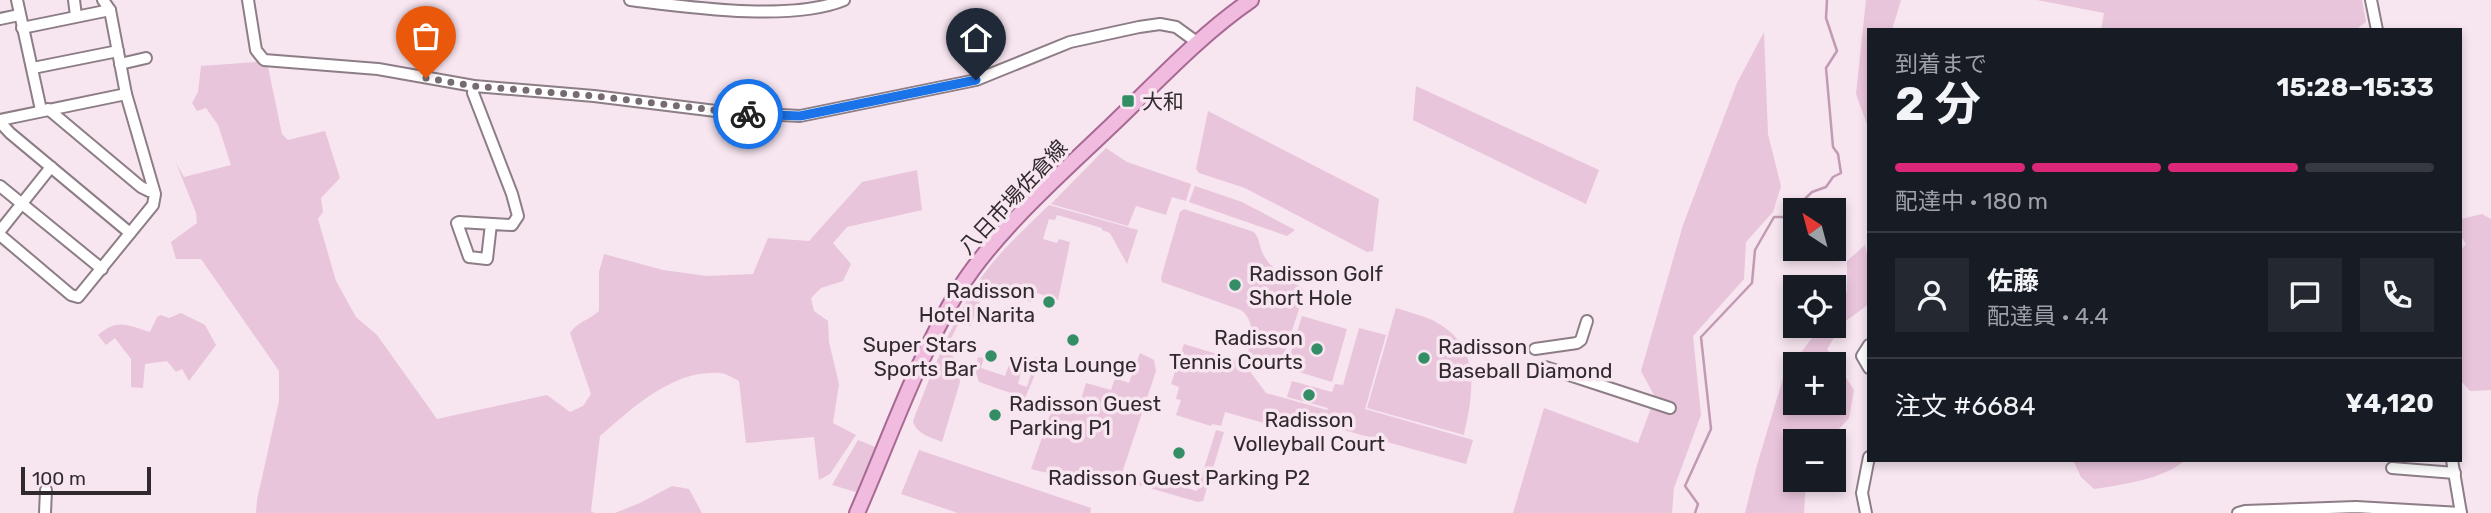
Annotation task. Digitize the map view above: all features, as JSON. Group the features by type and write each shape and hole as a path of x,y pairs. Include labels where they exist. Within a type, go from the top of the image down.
{"main road":[{"name":"八日市場佐倉線","path":"857,513 930,344 972,271 1017,219 1198,43 1251,0"}],"street":[{"path":"17,0 44,110 141,187 153,190"},
{"path":"74,0 76,16"},
{"path":"248,0 256,50 264,60 378,69 474,86 594,96 724,113 793,117 976,80 1070,42 1126,29 1170,25 1183,30 1198,43"},
{"path":"630,0 772,12 811,10 844,0"},
{"path":"2371,0 2377,28"},
{"path":"22,28 76,16 107,5 126,94 155,199 102,269 80,295 75,297 0,233 51,167"},
{"path":"0,19 19,15"},
{"path":"33,68 118,51"},
{"path":"120,64 146,58"},
{"path":"474,86 473,93 517,209 517,221 512,225 491,224"},
{"path":"126,94 0,121 10,133 130,233"},
{"path":"0,186 102,269"},
{"path":"1535,349 1577,343 1581,340 1587,321"},
{"path":"1867,348 1862,356 1867,365"},
{"path":"1545,367 1670,408"},
{"path":"1866,513 1862,493 1868,462"},
{"path":"2238,513 2356,507 2461,513 2452,462"},
{"path":"2392,468 2418,465 2455,473"},
{"path":"45,513 46,490"}],"shaded area":[{"path":"1866,0 1901,0 1893,28 1867,28 1867,124 1856,94"},
{"path":"2037,0 2362,0 2366,22 2358,28 2101,28 2104,13"},
{"path":"1764,32 1768,134 1781,186 1773,212 1746,242 1744,279 1693,336 1701,415 1674,488 1672,513 1513,513 1544,408 1638,443 1655,397 1641,371 1683,225 1737,83"},
{"path":"257,62 268,67 282,134 288,140 325,131 340,178 321,198 323,212 318,219 336,281 356,317 377,335 437,419 547,395 570,412 583,406 591,394 570,333 599,311 599,272 604,254 663,270 707,276 753,274 768,238 809,241 862,182 917,170 922,210 847,227 833,243 851,264 843,281 821,288 811,298 814,311 828,321 829,342 839,384 833,423 856,435 830,474 819,480 814,437 746,443 739,381 722,373 702,374 669,384 654,393 600,436 591,511 594,513 256,513 279,401 279,371 201,259 176,259 171,242 197,223 196,213 176,163 184,177 231,165 218,125 206,108 197,111 192,103 198,92 201,66"},
{"path":"1416,86 1599,170 1586,204 1413,120"},
{"path":"1208,111 1379,199 1373,251 1367,252 1245,188 1199,173 1196,169"},
{"path":"1106,148 1127,162 1191,184 1186,201 1172,197 1166,215 1136,206 1128,226 1051,204"},
{"path":"1195,186 1242,202 1295,230 1287,236 1189,202"},
{"path":"1049,205 1138,230 1127,264 1110,233 1102,228 1057,215 1055,220 1049,219 1043,239 1057,243 1059,239 1070,242 1058,300 1034,292 1031,302 997,288 983,293 971,326 959,323 944,352 954,357 950,369 958,374 960,382 942,442 924,435 913,421 958,317 993,263"},
{"name":"Radisson Golf Short Hole","path":"1184,209 1254,232 1271,265 1303,289 1304,294 1280,362 1256,367 1245,361 1252,334 1250,321 1241,310 1162,282 1180,212"},
{"path":"2482,214 2491,219 2491,390 2470,391 2462,382 2462,249 2466,244 2462,238 2462,219"},
{"path":"1865,245 1867,305 1846,321 1847,261"},
{"name":"Radisson Baseball Diamond","path":"1396,308 1432,320 1460,342 1467,356 1471,385 1464,435 1367,408"},
{"path":"181,313 205,325 216,345 189,381 182,369 176,372 167,361 145,364 143,388 131,387 131,359 115,338 106,345 98,335 111,326 123,324 150,332 157,317 161,315 169,318"},
{"name":"Radisson Tennis Courts","path":"1302,316 1347,329 1332,382 1286,368"},
{"path":"1359,328 1386,335 1365,409 1473,440 1466,464 1290,415 1285,429 1225,412 1221,426 1211,426 1176,415 1181,400 1176,399 1179,387 1171,384 1184,344 1243,362 1266,393 1327,410 1328,408 1287,397 1292,381 1332,392 1335,384 1343,385"},
{"path":"1812,338 1834,338 1827,349 1829,352 1801,352"},
{"path":"1140,353 1154,360 1156,371 1122,473 1112,473 1090,483 1031,469 1052,409 1068,411 1077,408 1086,383 1111,390 1115,378 1129,383"},
{"path":"978,357 984,358 981,368 1005,376 1009,365 1022,369 1018,384 1027,387 1036,357 1048,362 1046,367 1045,365 1037,370 1025,398 979,382 975,370"},
{"path":"1783,378 1783,415 1846,415 1846,378 1854,390 1849,418 1839,429 1783,429 1783,492 1806,492 1804,513 1745,513"},
{"path":"1216,430 1224,432 1203,501 1198,502 1139,485 1142,475 1197,491"},
{"path":"858,440 875,447 856,492 832,485"},
{"path":"919,450 1091,508 1090,513 958,513 901,494"},
{"path":"2074,462 2182,462 2154,476 2094,489 2081,477"},
{"path":"672,486 689,489 702,513 615,513 640,503"}],"waterway":[{"path":"1695,513 1698,504 1685,486 1711,429 1701,337 1752,283 1755,250 1774,217 1786,217 1812,192 1826,187 1833,177 1841,173 1838,154 1833,147 1826,68 1837,51 1826,18 1827,0"}],"way so far":[{"path":"426,78 474,86 594,96 748,114"}],"place":[{"name":"大和","path":"1128,101"},
{"name":"Radisson Golf Short Hole","path":"1235,285"},
{"name":"Radisson Hotel Narita","path":"1049,302"},
{"name":"Vista Lounge","path":"1073,340"},
{"name":"Radisson Tennis Courts","path":"1317,349"},
{"name":"Super Stars Sports Bar","path":"991,356"},
{"name":"Radisson Baseball Diamond","path":"1424,358"},
{"name":"Radisson Volleyball Court","path":"1309,395"},
{"name":"Radisson Guest Parking P1","path":"995,415"},
{"name":"Radisson Guest Parking P2","path":"1179,453"}],"route":[{"path":"748,114 800,116 976,80"}]}
